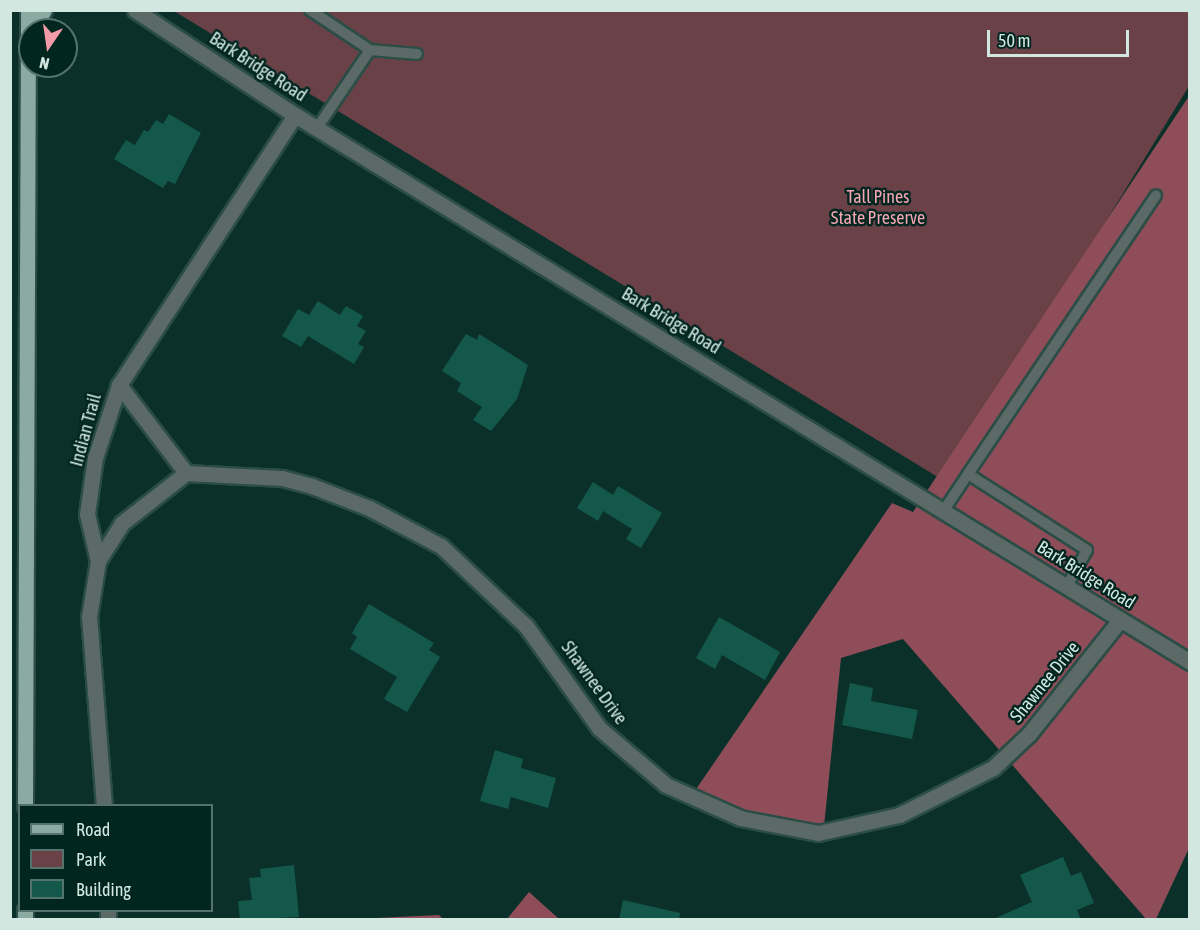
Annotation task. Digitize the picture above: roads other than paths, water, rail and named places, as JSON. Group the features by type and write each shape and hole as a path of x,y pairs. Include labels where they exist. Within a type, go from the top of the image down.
{"main road":[{"path":"25,804 30,78"}],"street":[{"name":"Bark Bridge Road","path":"135,10 295,115 1190,662"},
{"name":"Indian Trail","path":"104,804 89,617 98,561 87,514 95,458 118,385 295,115"},
{"path":"98,561 122,523 186,473 118,385"},
{"name":"Shawnee Drive","path":"186,473 282,478 369,508 425,536 501,598 621,751 699,801 782,827 818,833 899,815 993,768 1029,734 1120,620"}],"lane":[{"path":"310,10 370,50 417,54"},
{"path":"317,128 370,50"},
{"path":"944,510 1156,195"},
{"path":"968,474 1087,550 1067,586"}],"park label":[{"name":"Tall Pines State Preserve","path":"878,208"}]}
